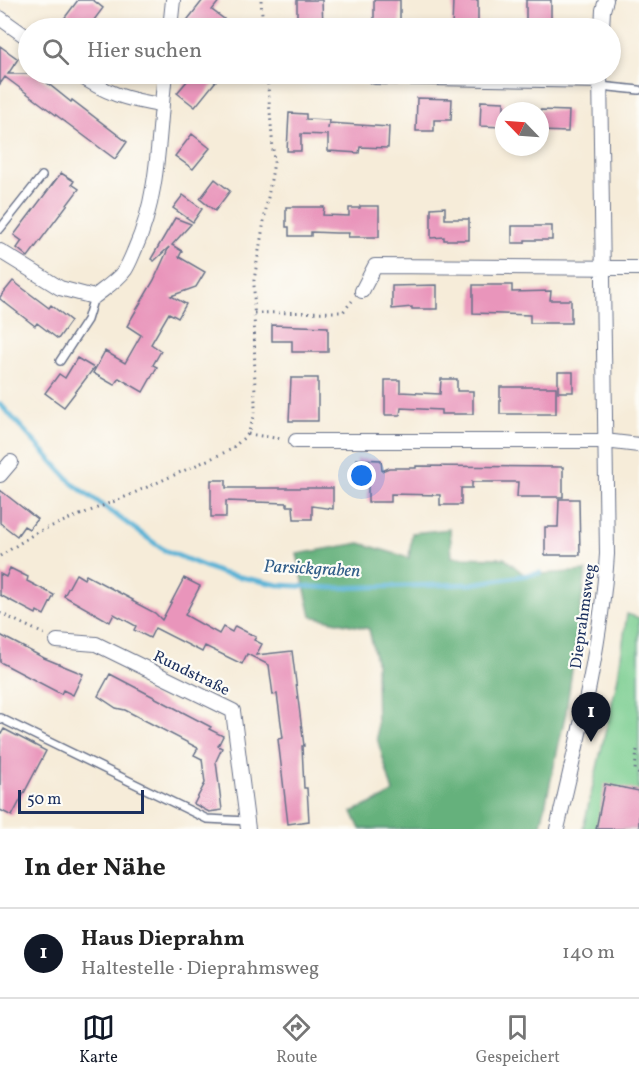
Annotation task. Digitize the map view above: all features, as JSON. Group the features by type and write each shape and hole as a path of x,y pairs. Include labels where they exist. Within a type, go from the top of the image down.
{"street":[{"path":"171,18 173,0"},
{"path":"603,18 606,0"},
{"path":"0,18 18,31"},
{"path":"93,84 129,100 161,105"},
{"path":"0,251 60,288 94,297 125,271 143,232 155,178 164,84"},
{"name":"Dieprahmsweg","path":"557,829 579,740 602,618 607,554 600,84"},
{"path":"362,291 375,266 639,268"},
{"path":"296,441 605,441 639,445"},
{"path":"0,475 11,462"},
{"name":"Rundstraße","path":"57,641 96,644 233,711 248,825"}],"lane":[{"path":"616,84 639,90"},
{"path":"0,229 42,176"},
{"path":"60,361 87,320 94,297"},
{"path":"0,718 207,819 248,825"}],"path":[{"path":"261,0 262,18"},
{"path":"0,556 36,532 125,497 230,450 248,434 255,414 254,280 274,162 268,84"},
{"path":"254,313 343,312 362,291"},
{"path":"248,434 296,441"},
{"path":"0,613 57,641"},
{"path":"637,750 635,770 639,774"}],"green space":[{"path":"450,529 452,557 504,558 525,575 586,571 566,712 540,829 360,829 352,812 393,792 377,738 376,661 369,629 311,616 297,554 360,543 409,558 412,533"},
{"path":"627,614 639,618 639,829 583,829 618,677"}],"building":[{"path":"78,0 93,0 103,8 96,18 64,18"},
{"path":"203,0 220,0 212,10 223,18 189,18"},
{"path":"297,0 322,0 323,18 297,18"},
{"path":"374,0 400,0 400,18 374,18"},
{"path":"453,0 478,0 478,18 452,18"},
{"path":"526,0 551,0 551,18 526,18"},
{"path":"0,46 18,59 8,74 18,74 18,84 48,84 127,142 115,159 5,77 0,84"},
{"path":"185,84 214,84 195,107 177,93"},
{"path":"417,98 452,99 451,120 434,120 434,131 416,131"},
{"path":"481,101 504,102 495,102 495,127 480,126"},
{"path":"549,110 569,111 568,132 549,131"},
{"path":"289,113 306,114 306,119 329,120 328,129 329,123 389,127 388,148 360,147 359,153 328,151 328,135 301,134 301,151 287,151"},
{"path":"192,134 210,148 193,169 175,156"},
{"path":"61,173 74,181 72,184 79,189 28,257 17,248 22,241 14,235"},
{"path":"215,179 230,191 215,211 200,199"},
{"path":"183,195 202,209 193,222 173,208"},
{"path":"360,206 379,206 379,237 348,237 349,233 311,232 311,236 289,236 289,227 286,227 286,207 324,207 323,215 349,216 349,208 360,208"},
{"path":"445,207 445,219 469,219 469,240 431,238 431,208"},
{"path":"175,218 191,224 172,245 182,251 179,257 205,272 196,287 171,296 186,304 178,318 169,313 151,344 161,351 153,365 157,367 143,392 119,378 114,385 93,373 105,351 125,363 141,335 127,326 154,280 169,247 154,261 151,259"},
{"path":"512,226 552,226 552,240 525,240 525,243 512,243"},
{"path":"13,281 49,308 51,305 71,321 58,339 37,323 35,326 0,299"},
{"path":"437,285 437,309 412,309 412,307 392,309 392,286"},
{"path":"473,285 512,285 512,292 551,291 550,300 571,300 571,323 530,323 530,315 473,313"},
{"path":"272,325 328,327 328,352 292,352 292,341 272,341"},
{"path":"77,358 94,368 64,407 45,393 59,374 65,378"},
{"path":"558,372 573,372 573,392 558,392"},
{"path":"291,378 318,378 318,421 289,421"},
{"path":"441,379 457,379 457,391 473,391 473,414 441,414 441,410 401,408 400,415 385,415 385,380 400,380 400,392 440,394"},
{"path":"500,387 556,387 556,414 500,414"},
{"path":"357,459 381,460 382,471 389,468 416,468 416,466 563,467 563,497 517,497 518,482 472,482 472,488 461,488 461,505 440,505 440,495 391,494 391,502 368,502 368,474 357,474"},
{"path":"211,480 226,480 226,488 333,488 333,509 312,506 312,519 294,519 293,506 287,506 287,503 226,501 226,517 211,517"},
{"path":"0,490 37,519 29,529 24,526 17,536 0,523"},
{"path":"559,499 579,499 580,555 545,555 545,527 558,527"},
{"path":"10,568 28,577 27,581 54,595 44,615 37,611 36,614 0,595 0,574 6,577"},
{"path":"76,574 84,579 86,575 133,600 162,620 184,578 200,586 185,615 219,634 223,627 232,632 235,626 256,637 254,640 262,644 256,655 292,651 304,746 302,746 304,788 307,788 309,821 288,824 278,739 283,738 277,694 273,695 269,665 247,654 242,664 205,646 202,652 155,628 150,638 134,630 136,626 114,614 110,622 64,596"},
{"path":"0,635 44,658 83,674 73,695 63,690 61,694 0,662"},
{"path":"110,674 211,727 209,729 223,736 218,746 222,748 216,761 222,810 209,812 194,804 205,783 202,759 194,755 198,748 125,710 116,708 98,696"},
{"path":"4,729 46,751 12,816 0,810 0,736"},
{"path":"605,784 639,791 639,829 596,829"}],"waterway":[{"name":"Parsickgraben","path":"0,404 73,484 164,550 221,573 279,585 333,588 471,584 540,573"}],"place":[{"name":"Haus Dieprahm","path":"591,742"}]}
